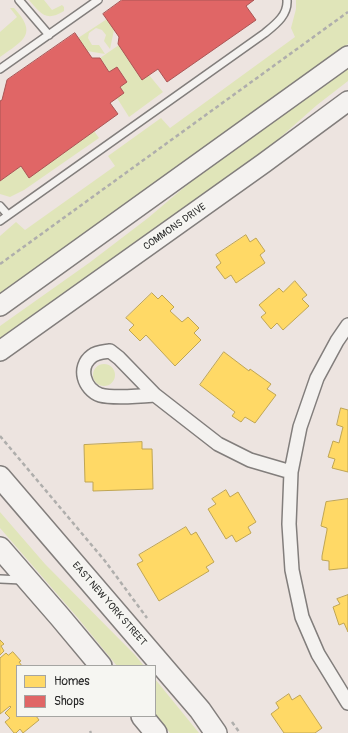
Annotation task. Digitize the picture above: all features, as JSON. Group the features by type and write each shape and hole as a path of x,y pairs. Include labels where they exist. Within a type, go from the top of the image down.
{"main road":[{"name":"EAST NEW YORK STREET","path":"0,477 195,704 223,727"},
{"path":"0,548 100,665"},
{"path":"143,717 156,733"}],"street":[{"path":"0,306 348,56"},
{"name":"COMMONS DRIVE","path":"0,351 264,163 348,101"},
{"path":"348,325 337,341 317,378 300,427 291,472 289,524 292,570 302,617 318,654 348,703"},
{"path":"155,395 101,395 88,388 84,379 84,370 88,361 93,356 101,352 110,351 119,358 155,395 218,444 250,460 291,472"}],"lane":[{"path":"19,0 49,35"},
{"path":"0,69 98,0"},
{"path":"0,221 265,33 276,24 284,14 288,6 287,0"},
{"path":"0,206 8,215"},
{"path":"0,579 29,581"}],"path":[{"path":"0,264 348,12"},
{"path":"0,436 105,561 151,624"},
{"path":"223,727 240,733"}],"green space":[{"path":"29,0 44,0 52,10 62,5 64,7 64,11 53,16 44,15"},
{"path":"296,0 348,0 348,44 0,294 0,236 16,222 25,230 115,166 108,156 161,118 170,128 295,37 291,28 296,9"},
{"path":"10,8 14,8 25,24 25,36 16,46 0,57 0,32 17,17"},
{"path":"107,19 114,30 110,49 104,41 106,35 102,30 96,28 89,33 88,38 92,45 99,45 105,54 87,51 78,38"},
{"path":"119,45 142,79 149,75 163,92 129,117 117,98 124,93 120,87 127,81 117,67 109,72 100,58"},
{"path":"348,67 348,81 317,105 266,150 0,340 0,326 89,263 148,218 194,179"},
{"path":"94,131 99,138 24,190 10,197 0,194 0,181 21,166 29,177"},
{"path":"104,364 112,367 115,375 112,383 104,386 96,383 93,375 96,367"},
{"path":"0,512 45,564 143,665 116,665 0,528"},
{"path":"156,680 199,733 170,733 156,715"}],"building: Homes":[{"path":"246,235 250,242 256,238 265,251 260,255 265,263 236,283 231,275 225,279 216,267 221,263 216,255"},
{"path":"295,281 307,295 302,299 309,306 283,330 277,323 271,329 261,317 266,313 259,305 279,288 283,292"},
{"path":"152,293 158,299 162,295 174,307 170,311 182,322 188,317 199,328 194,333 201,340 175,366 146,335 140,341 129,330 134,325 126,318"},
{"path":"224,352 249,371 250,369 271,384 267,389 276,395 255,423 245,417 241,422 232,416 235,412 200,385"},
{"path":"341,408 348,410 348,472 332,468 335,459 328,457 333,441 339,443 343,427 337,425"},
{"path":"142,442 142,449 152,449 153,489 93,491 93,482 85,482 84,445"},
{"path":"226,490 230,497 238,492 256,522 248,527 251,533 236,542 232,535 226,539 208,509 216,504 212,499"},
{"path":"348,499 348,568 329,570 329,561 322,560 327,528 321,526 326,502"},
{"path":"186,527 191,535 196,532 214,562 206,567 209,571 159,601 137,564 143,561 139,555"},
{"path":"348,595 348,632 344,623 339,625 333,607 340,604 337,599"},
{"path":"0,640 4,644 1,646 4,651 0,655"},
{"path":"13,652 21,661 19,662 21,665 16,665 16,717 37,717 39,720 23,733 20,729 14,733 5,722 10,718 5,713 11,707 10,706 0,714 0,658 6,653 8,655"},
{"path":"289,694 292,700 300,695 322,728 315,733 284,733 271,714 279,708 276,703"}],"building: Shops":[{"path":"122,0 254,0 246,6 256,20 167,82 158,69 142,80 118,44 119,37 103,14"},
{"path":"75,33 92,58 100,58 109,72 117,67 127,82 120,87 124,93 110,103 118,114 29,178 21,166 0,181 0,101 2,100 7,80"}]}
